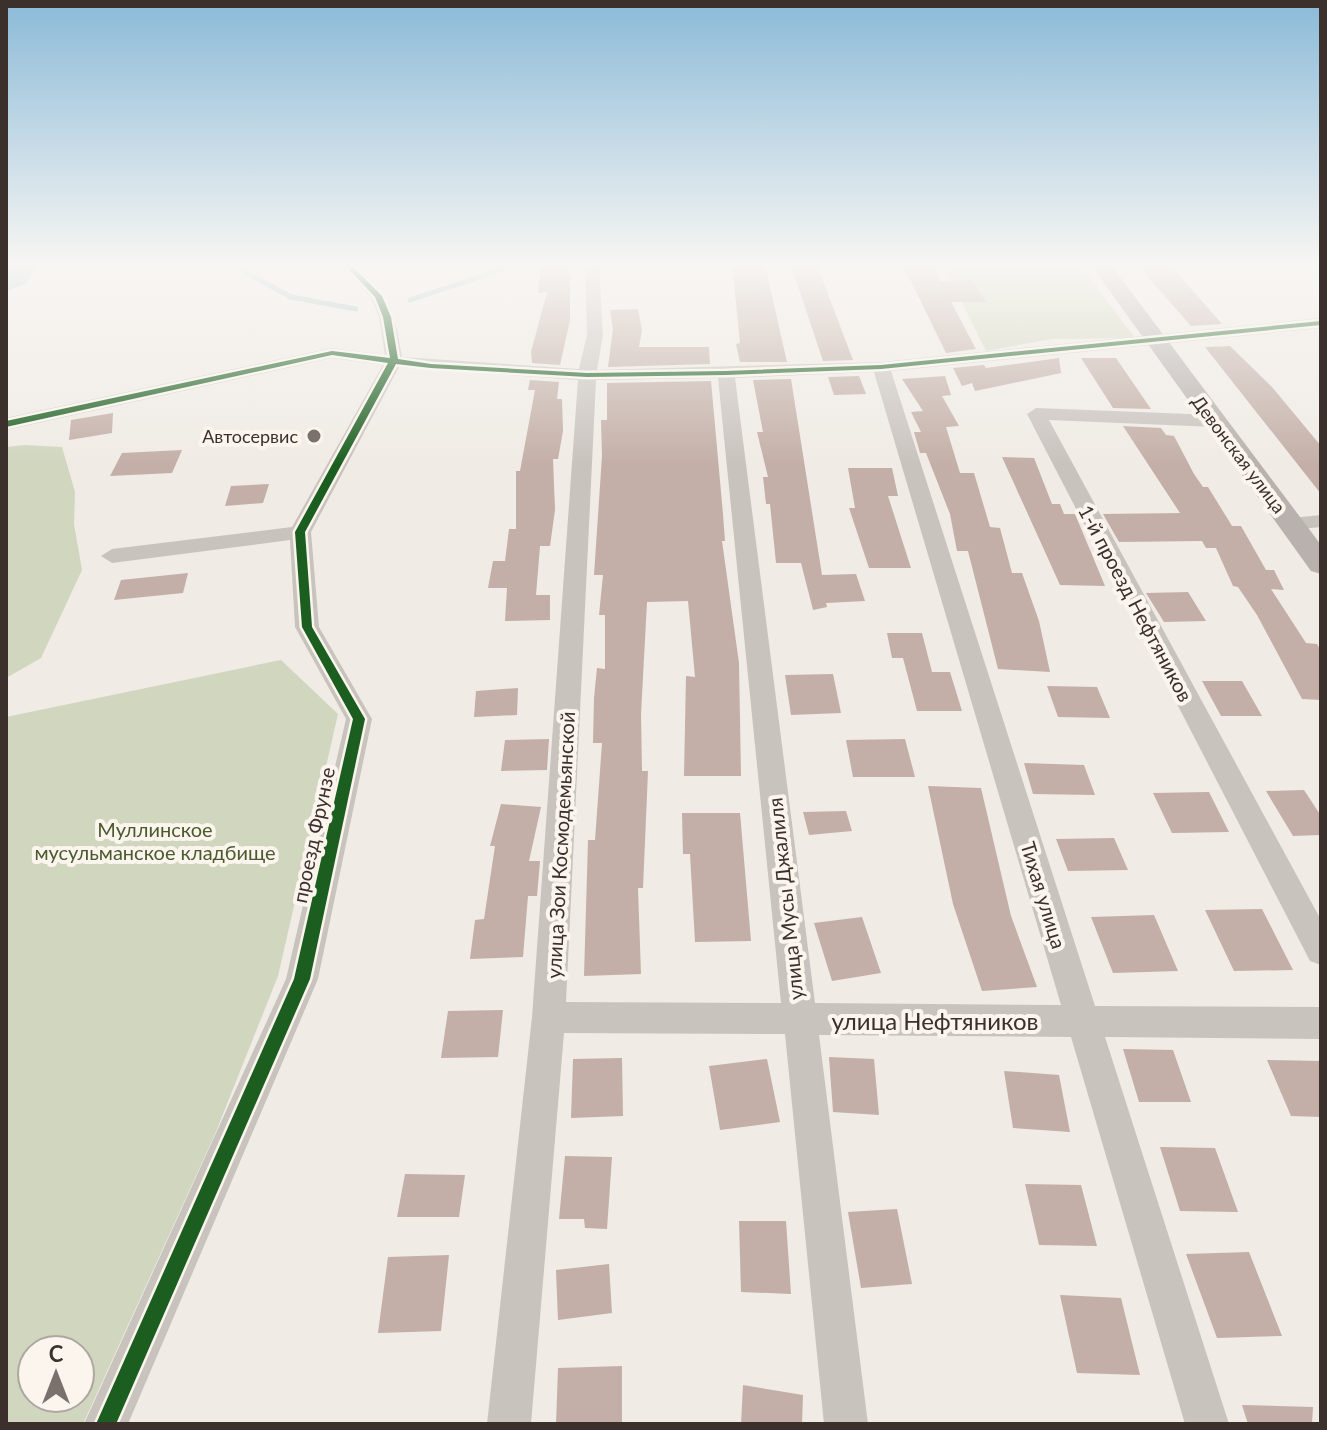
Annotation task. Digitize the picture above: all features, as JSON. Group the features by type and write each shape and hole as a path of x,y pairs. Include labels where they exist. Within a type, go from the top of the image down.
{"main road":[{"name":"Девонская улица","path":"1156,332 1215,421 1321,565"}],"street":[{"path":"112,556 300,532 394,360 388,332"},
{"name":"улица Зои Космодемьянской","path":"509,1424 549,1017 587,375 595,332"},
{"path":"6,424 332,353 431,366 587,375 726,373 881,367 1240,332"},
{"name":"Тихая улица","path":"881,367 1207,1424"},
{"name":"улица Мусы Джалиля","path":"726,373 846,1424"},
{"name":"1-й проезд Нефтяников","path":"1215,421 1036,414 1321,951"},
{"path":"1292,524 1321,521"},
{"name":"проезд Фрунзе","path":"106,1424 302,979 353,749 359,719 307,627 300,532"},
{"name":"улица Нефтяников","path":"549,1017 1321,1023"}],"green space":[{"path":"976,332 1130,332 1135,338 1052,339 986,351"},
{"path":"6,447 62,447 75,492 74,524 82,570 41,658 6,678"},
{"name":"Муллинское мусульманское кладбище","path":"281,660 338,714 278,976 215,1134 96,1395 96,1334 16,1334 16,1414 88,1414 83,1424 6,1424 6,717"}],"building":[{"path":"536,332 567,332 560,365 532,363 531,352"},
{"path":"613,332 642,332 639,347 709,347 710,364 608,367"},
{"path":"739,332 780,332 787,362 740,362 736,344 740,343"},
{"path":"813,332 842,332 853,360 823,361"},
{"path":"936,332 967,332 976,349 946,353"},
{"path":"1230,346 1272,387 1321,446 1321,494 1205,347"},
{"path":"1059,358 1061,373 975,391 972,383 962,386 953,368 984,365 986,368"},
{"path":"1081,358 1116,358 1151,409 1113,408"},
{"path":"859,376 866,394 834,395 828,377"},
{"path":"945,376 951,395 942,396 959,426 946,427 960,473 974,473 990,527 1000,528 1012,573 1022,573 1039,621 1050,672 998,669 968,551 957,551 950,514 926,453 920,453 914,432 921,432 911,412 923,411 902,379"},
{"path":"791,379 822,575 856,574 865,601 826,603 827,607 813,610 801,563 776,563 770,504 766,504 763,477 768,477 757,432 763,432 753,380"},
{"path":"530,380 559,382 557,399 562,399 563,431 558,459 553,459 555,510 550,546 540,546 536,595 550,595 550,620 505,621 507,588 488,588 493,561 505,561 509,529 516,529 516,471 520,471 535,390 528,390"},
{"path":"711,381 725,541 722,541 739,663 741,776 684,776 686,676 695,677 688,601 647,602 641,714 642,771 648,771 643,888 638,888 641,974 584,976 588,840 595,840 602,743 593,743 594,698 597,668 605,669 605,615 599,615 603,575 594,575 602,456 601,420 607,420 607,383"},
{"path":"113,413 112,433 69,440 71,420"},
{"path":"1123,426 1161,428 1166,435 1174,436 1194,474 1203,487 1208,487 1232,526 1241,526 1266,570 1274,570 1284,590 1271,589 1306,643 1317,644 1321,651 1321,700 1302,699 1257,615 1238,587 1233,586 1216,548 1206,548 1202,541 1119,542 1103,514 1180,513"},
{"path":"182,450 172,473 110,476 122,453"},
{"path":"1002,457 1034,458 1052,504 1060,504 1064,514 1075,514 1105,586 1060,585"},
{"path":"848,468 892,468 898,496 888,496 911,568 869,568 849,508 855,508"},
{"path":"269,484 263,503 225,506 231,486"},
{"path":"188,573 183,593 114,600 121,580"},
{"path":"1188,592 1206,621 1164,622 1146,593"},
{"path":"887,633 922,633 932,672 950,672 962,711 917,711 903,658 892,658"},
{"path":"833,674 841,713 791,715 785,675"},
{"path":"1202,681 1242,681 1262,716 1221,716"},
{"path":"1047,686 1097,687 1110,718 1058,717"},
{"path":"518,688 517,715 474,717 476,691"},
{"path":"549,739 547,770 501,771 505,740"},
{"path":"905,739 915,777 853,777 846,740"},
{"path":"1024,763 1084,765 1095,795 1033,794"},
{"path":"928,786 981,788 1011,916 1037,987 982,991 953,904"},
{"path":"1304,790 1321,816 1321,835 1293,836 1266,791"},
{"path":"1209,792 1229,832 1172,833 1153,793"},
{"path":"501,804 541,807 529,861 540,861 537,896 528,896 523,957 470,959 475,920 484,919 495,846 490,846"},
{"path":"846,811 852,831 809,835 803,812"},
{"path":"682,813 740,813 751,941 695,942 690,854 683,854"},
{"path":"1114,838 1128,870 1068,871 1056,839"},
{"path":"1262,909 1293,970 1234,971 1205,910"},
{"path":"1154,915 1178,971 1113,973 1091,917"},
{"path":"862,917 881,973 832,981 814,923"},
{"path":"503,1010 498,1057 441,1058 448,1011"},
{"path":"1123,1049 1173,1050 1191,1102 1139,1102"},
{"path":"829,1057 874,1059 879,1115 833,1112"},
{"path":"622,1058 623,1116 571,1118 573,1059"},
{"path":"767,1059 780,1122 720,1130 709,1066"},
{"path":"1267,1060 1321,1061 1321,1117 1291,1116"},
{"path":"1004,1071 1059,1075 1070,1132 1013,1128"},
{"path":"1160,1147 1215,1148 1238,1212 1180,1211"},
{"path":"565,1156 612,1157 607,1229 585,1228 584,1219 559,1219"},
{"path":"405,1174 465,1175 459,1217 397,1217"},
{"path":"1025,1184 1081,1185 1097,1246 1039,1245"},
{"path":"897,1209 912,1284 861,1288 848,1212"},
{"path":"739,1221 786,1221 791,1294 741,1292"},
{"path":"1249,1252 1282,1336 1217,1338 1186,1254"},
{"path":"449,1255 441,1331 378,1333 388,1257"},
{"path":"609,1264 612,1313 558,1320 556,1270"},
{"path":"1060,1295 1121,1298 1140,1375 1077,1373"},
{"path":"622,1366 622,1424 556,1424 558,1368"},
{"path":"743,1385 803,1395 802,1424 741,1424"},
{"path":"1242,1405 1313,1407 1312,1424 1248,1424"}],"cycle path":[{"path":"106,1424 302,979 359,719 307,627 300,532 394,360 389,332"},
{"path":"6,424 332,353 431,366 587,375 726,373 881,367 1234,332"}],"place":[{"name":"Автосервис","path":"314,436"}]}
